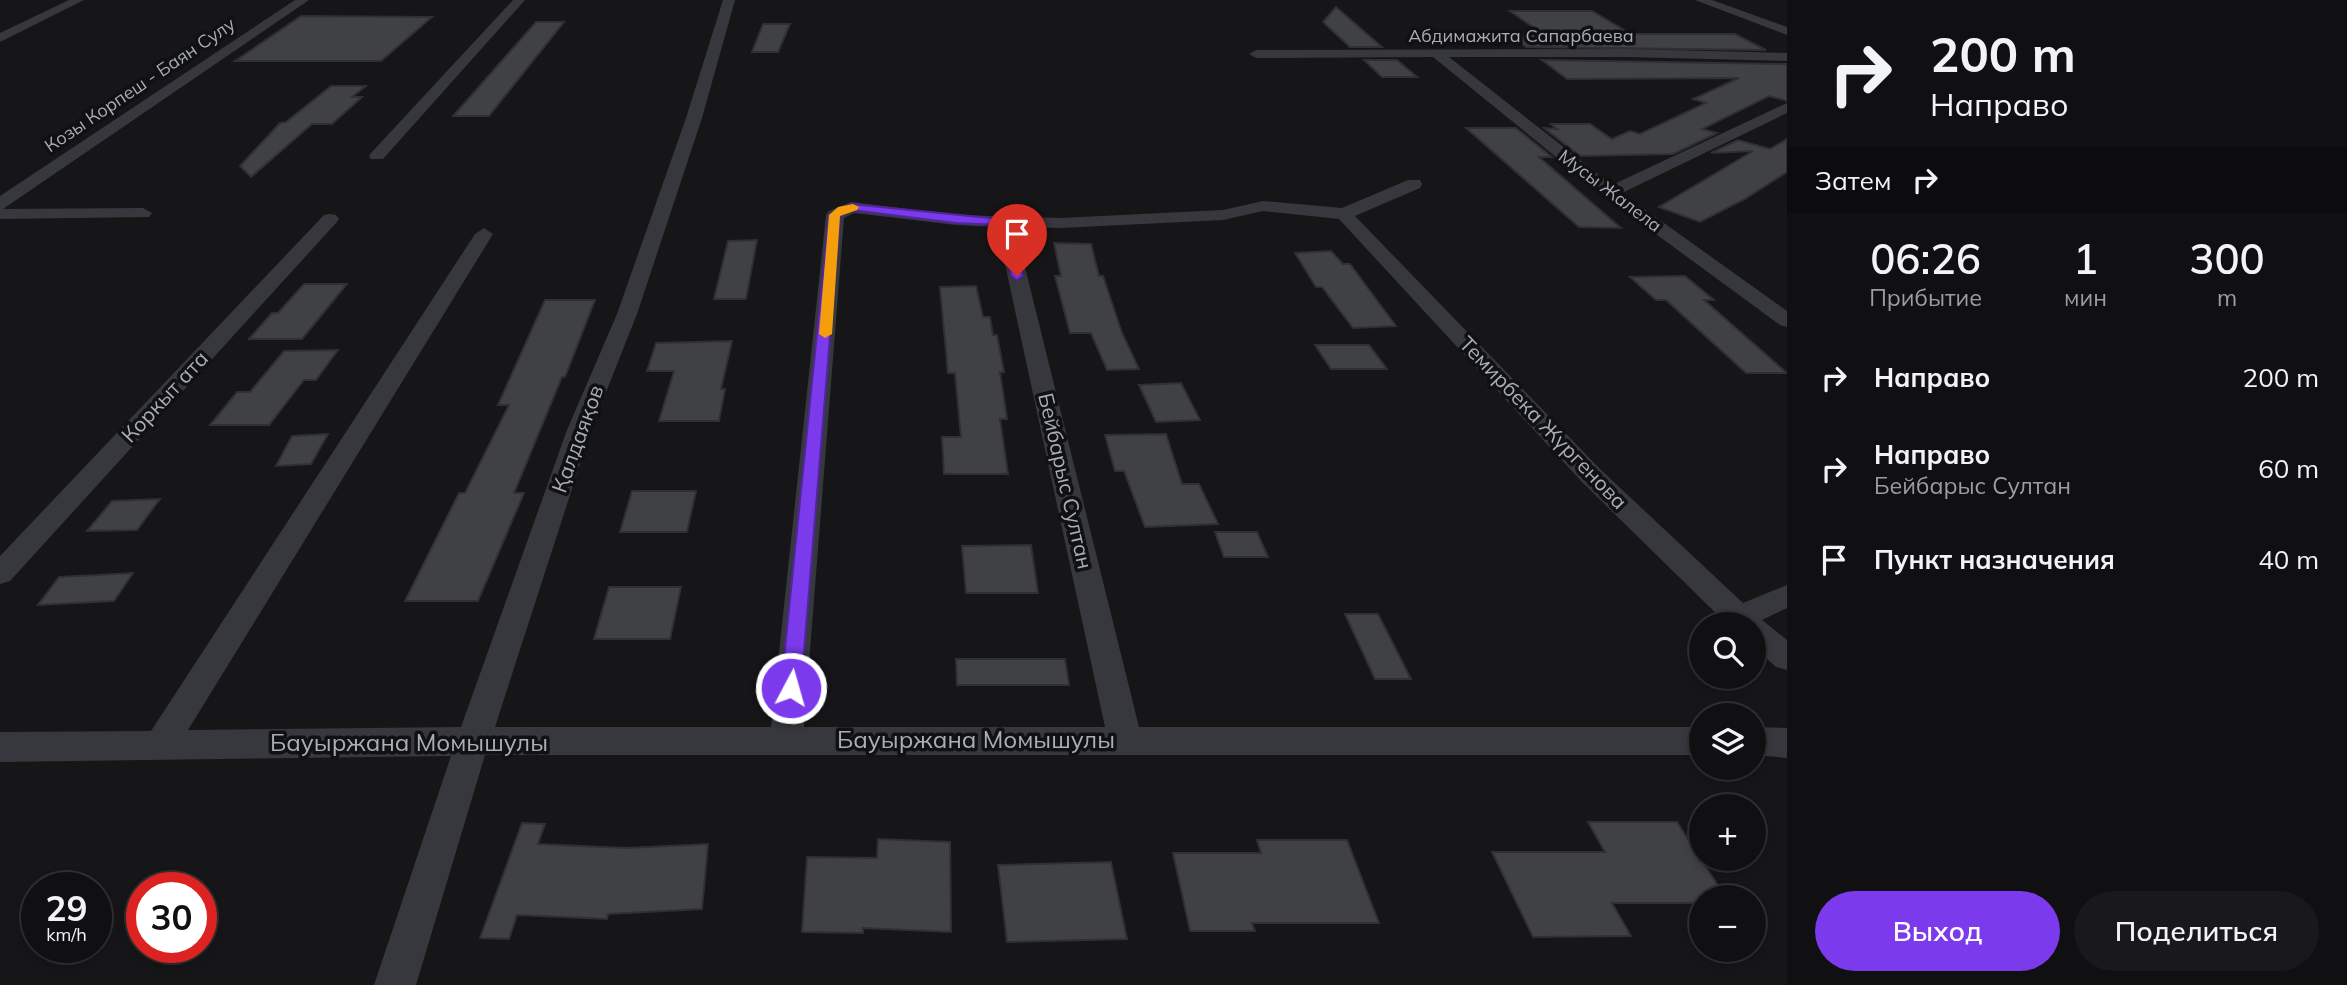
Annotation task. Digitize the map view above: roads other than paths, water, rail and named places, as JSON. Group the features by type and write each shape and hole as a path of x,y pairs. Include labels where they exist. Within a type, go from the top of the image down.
{"street":[{"path":"0,38 78,0"},
{"name":"Козы Корпеш - Баян Сулу","path":"0,204 303,0"},
{"path":"377,156 519,0"},
{"name":"Қалдаяқов","path":"395,985 473,741 579,430 627,314 687,139 729,0"},
{"path":"1701,0 1787,31"},
{"name":"Абдимажита Сапарбаева","path":"1256,54 1627,53 1787,57"},
{"name":"Мусы Жалела","path":"1437,54 1609,192 1787,321"},
{"path":"1609,192 1783,113"},
{"path":"786,741 835,215 851,207 956,220 1061,223 1223,215 1263,206 1344,214 1414,184"},
{"path":"0,214 143,213"},
{"name":"Темирбека Жүргенова","path":"1344,214 1566,451 1735,612"},
{"name":"Коркыт ата","path":"0,574 330,219"},
{"name":"Бейбарыс Султан","path":"1005,222 1125,740"},
{"path":"160,745 484,234"},
{"path":"1763,612 1787,596"},
{"name":"Темирбека Жүргенова","path":"1766,640 1787,658"},
{"name":"Бауыржана Момышулы","path":"0,747 473,741 1689,740"},
{"path":"1766,742 1787,743"}]}
